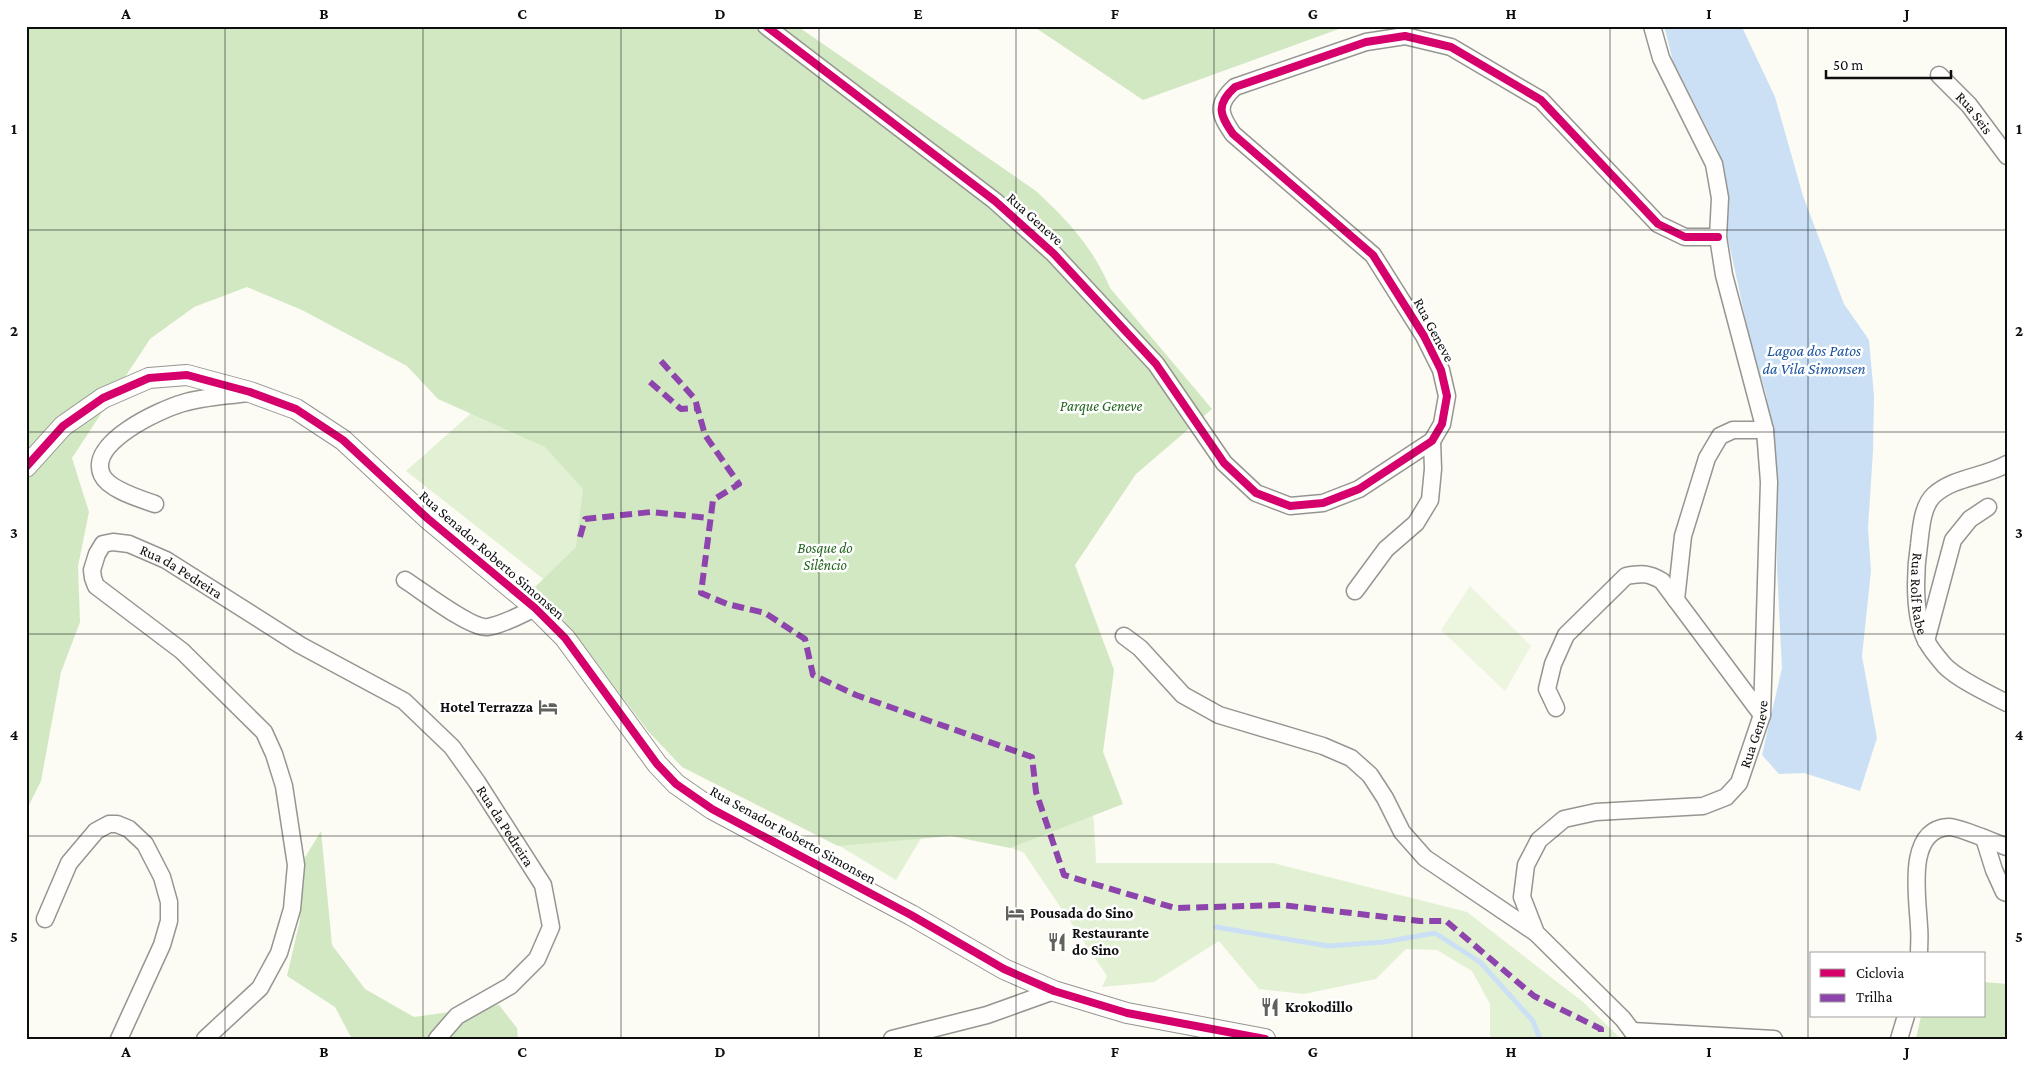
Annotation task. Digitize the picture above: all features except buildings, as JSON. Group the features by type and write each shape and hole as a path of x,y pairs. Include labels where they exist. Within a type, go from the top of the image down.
{"street":[{"name":"Rua Geneve","path":"766,26 995,201 1054,254 1156,364 1224,463 1256,493 1290,506 1323,503 1359,489 1432,441 1442,424 1447,396 1441,370 1424,336 1373,255 1234,134 1223,119 1220,109 1225,96 1235,88 1366,42 1405,36 1451,47 1541,100 1658,224 1684,237 1718,238"},
{"name":"Rua Geneve","path":"1632,1035 1623,1019 1536,933 1522,897 1526,866 1539,840 1564,819 1596,812 1703,806 1726,798 1739,783 1762,715 1769,482 1765,430 1724,275 1718,238 1720,198 1714,164 1661,58 1652,26"},
{"name":"Rua Seis","path":"1939,75 1968,105 2007,156"},
{"name":"Rua Senador Roberto Simonsen","path":"26,467 63,426 103,398 149,378 187,375 250,392 296,409 343,440 427,518 534,608 565,638 657,764 676,784 712,809 911,915 1004,969 1054,991 1127,1013 1265,1039"},
{"path":"155,504 121,492 102,477 99,462 105,449 120,435 146,419 182,403 250,392"},
{"path":"1676,600 1683,536 1707,458 1720,436 1733,430 1765,430"},
{"path":"1355,591 1386,549 1416,523 1430,500 1433,469 1432,441"},
{"name":"Rua Rolf Rabe","path":"2007,464 1998,469 1952,484 1933,496 1923,514 1916,562 1917,611 1926,641 1946,667 1976,687 2007,703"},
{"path":"1926,641 1953,540 1970,519 1988,508"},
{"name":"Rua da Pedreira","path":"205,1039 260,988 279,953 292,909 296,865 284,786 274,754 264,732 182,651 96,586 92,570 96,554 103,544 113,542 129,544 166,560 300,645 404,701 452,746 477,782 544,885 551,927 537,959 510,986 457,1016 437,1039"},
{"path":"1556,708 1547,689 1552,664 1566,635 1626,576 1640,573 1652,575 1662,581 1762,715"},
{"path":"405,580 466,620 486,628 534,608"},
{"path":"1124,636 1140,648 1183,694 1218,715 1323,746 1351,758 1370,774 1385,798 1402,832 1425,858 1536,933"},
{"path":"45,920 69,863 96,831 109,824 117,824 129,829 145,844 162,877 169,902 169,922 162,945 119,1039"},
{"path":"1919,952 1920,929 1916,875 1921,849 1930,834 1949,827 2007,847"},
{"path":"1984,838 1994,870 2004,892 2007,893"},
{"path":"892,1039 987,1015 1054,991"},
{"path":"1899,1039 1905,1018"},
{"path":"1632,1035 1774,1039"}],"green space":[{"name":"Parque Geneve","path":"26,26 797,26 1036,191 1079,235 1096,260 1110,288 1212,409 1136,474 1075,565 1114,670 1103,752 1123,804 1010,848 951,836 838,846 682,767 648,731 569,627 535,587 576,547 583,489 545,447 438,399 407,366 302,310 247,287 194,307 150,339 72,458 89,512 78,566 80,622 61,672 41,781 26,811"},
{"path":"1033,26 1347,26 1143,100"},
{"name":"Bosque do Silêncio","path":"761,156 1056,596 1094,822 1096,863 1273,863 1467,912 1583,1002 1619,1037 1618,1039 1490,1039 1490,1004 1472,971 1437,950 1406,949 1376,979 1304,994 1259,989 1219,941 1154,982 1102,987 1107,976 1024,853 935,815 896,880 697,760 546,581 406,471"},
{"path":"1470,586 1531,646 1505,691 1441,630"},
{"path":"321,831 332,945 365,989 414,1017 499,1005 517,1028 518,1039 352,1039 335,1007 287,976 300,920 301,864"},
{"path":"1986,982 2007,984 2007,1039 1916,1039 1921,1018 1986,1018"}],"water":[{"name":"Lagoa dos Patos da Vila Simonsen","path":"1664,26 1742,27 1775,97 1803,196 1844,304 1869,340 1874,396 1868,528 1871,571 1862,656 1877,738 1860,791 1804,773 1779,774 1762,755 1782,668 1777,569 1778,477 1766,394 1751,344 1728,239 1718,150 1673,61"}],"waterway":[{"path":"1216,927 1328,946 1384,942 1435,933 1480,962 1533,1021 1540,1039"}],"marked path":[{"path":"661,361 695,399 705,435 739,484 713,500 701,593 727,604 765,613 805,639 813,675 856,695 1032,757 1036,792 1064,875 1175,908 1282,905 1420,921 1446,921 1534,996 1601,1029 1601,1039"},
{"path":"650,382 681,409 697,408"},
{"path":"580,537 585,519 651,512 709,518"}],"cycle path":[{"path":"766,26 995,201 1054,254 1156,364 1224,463 1256,493 1290,506 1323,503 1359,489 1432,441 1442,424 1447,396 1441,370 1424,336 1373,255 1233,134 1223,116 1222,105 1224,99 1235,87 1366,42 1405,36 1451,47 1541,100 1658,224 1685,237 1718,237"},
{"path":"26,467 63,426 103,398 149,378 187,375 250,392 296,409 343,440 427,518 535,608 565,638 657,764 676,784 712,809 911,915 1004,969 1054,991 1127,1013 1265,1039"}],"place":[{"name":"Hotel Terrazza","path":"548,707"},
{"name":"Pousada do Sino","path":"1015,913"},
{"name":"Restaurante do Sino","path":"1057,942"},
{"name":"Krokodillo","path":"1270,1007"}]}
